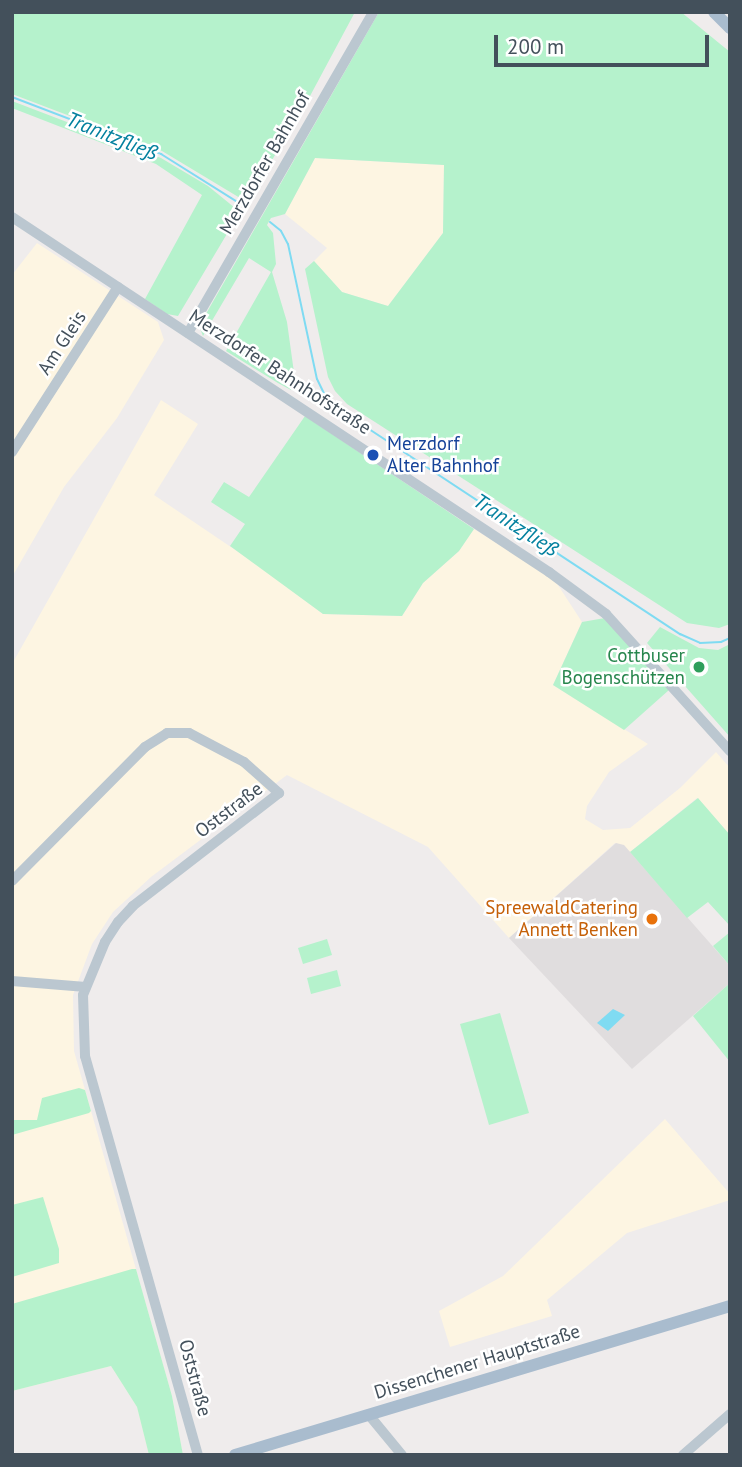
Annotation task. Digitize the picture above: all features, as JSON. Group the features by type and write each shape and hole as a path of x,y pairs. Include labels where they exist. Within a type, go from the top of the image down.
{"main road":[{"path":"714,12 730,28"},
{"name":"Dissenchener Hauptstraße","path":"235,1455 730,1306"}],"street":[{"name":"Merzdorfer Bahnhof","path":"188,333 373,12"},
{"name":"Merzdorfer Bahnhofstraße","path":"12,216 527,558 624,630 730,751"},
{"name":"Am Gleis","path":"12,452 118,287"},
{"name":"Oststraße","path":"12,881 145,747 167,733 189,733 244,762 279,793 133,906 118,922 105,942 86,987 82,1016 85,1056 198,1455"},
{"path":"12,981 86,987"},
{"path":"369,1415 402,1455"},
{"path":"683,1455 730,1415"}],"shaded area":[{"path":"315,158 444,165 443,233 388,306 342,292 314,261 327,248 285,214"},
{"path":"37,243 158,322 164,340 117,418 64,487 12,577 12,275"},
{"path":"161,400 198,424 154,495 259,566 323,614 402,616 423,583 459,551 474,529 554,579 582,622 553,685 648,744 609,772 587,806 585,819 603,830 630,828 680,788 716,752 730,768 730,835 697,798 630,852 615,843 509,938 428,847 287,775 151,877 113,912 92,944 73,995 74,1051 172,1396 183,1455 149,1455 137,1407 111,1366 12,1391 12,664"},
{"path":"616,843 624,845 730,966 730,983 632,1069 509,938"},
{"path":"665,1119 730,1194 730,1200 627,1233 547,1300 552,1316 450,1347 439,1311 503,1276"}],"green space":[{"path":"12,12 355,12 310,96 249,199 245,201 162,151 12,94"},
{"path":"379,12 681,12 730,52 730,624 719,628 687,623 347,404 335,391 328,377 305,269 314,261 342,292 388,306 443,233 444,165 315,158 285,214 271,218 267,225 273,233 276,264 272,272 287,322 296,387 291,390 226,351 271,272 249,258 203,336 199,326"},
{"path":"12,101 161,158 208,186 240,212 178,316 167,314 145,299 202,195 156,164 12,108"},
{"path":"305,416 474,529 459,551 423,583 402,616 323,614 230,546 245,524 211,502 224,482 249,497"},
{"path":"605,618 669,690 624,730 553,685 582,622"},
{"name":"Cottbuser Bogenschützen","path":"660,627 699,648 718,650 730,644 730,737 647,643"},
{"path":"698,798 730,835 730,926 708,902 687,918 630,852"},
{"path":"730,932 730,966 713,946"},
{"path":"327,939 332,955 303,964 298,948"},
{"path":"337,970 341,986 311,994 307,978"},
{"path":"730,983 730,1062 693,1016"},
{"path":"500,1013 529,1113 489,1125 460,1024"},
{"path":"79,1088 85,1090 91,1111 89,1113 12,1135 12,1120 37,1120 42,1098"},
{"path":"43,1197 59,1249 59,1263 12,1277 12,1205"},
{"path":"136,1269 172,1396 183,1455 149,1455 137,1407 111,1366 12,1391 12,1304"}],"water":[{"path":"613,1009 625,1015 608,1031 597,1023"}],"waterway":[{"name":"Tranitzfließ","path":"12,97 161,154 244,206"},
{"name":"Tranitzfließ","path":"270,222 281,231 288,244 317,379 328,402 680,634 700,643 721,642 730,638"}],"place":[{"name":"Merzdorf Alter Bahnhof","path":"373,455"},
{"name":"Cottbuser Bogenschützen","path":"699,667"},
{"name":"SpreewaldCatering Annett Benken","path":"652,919"}]}
